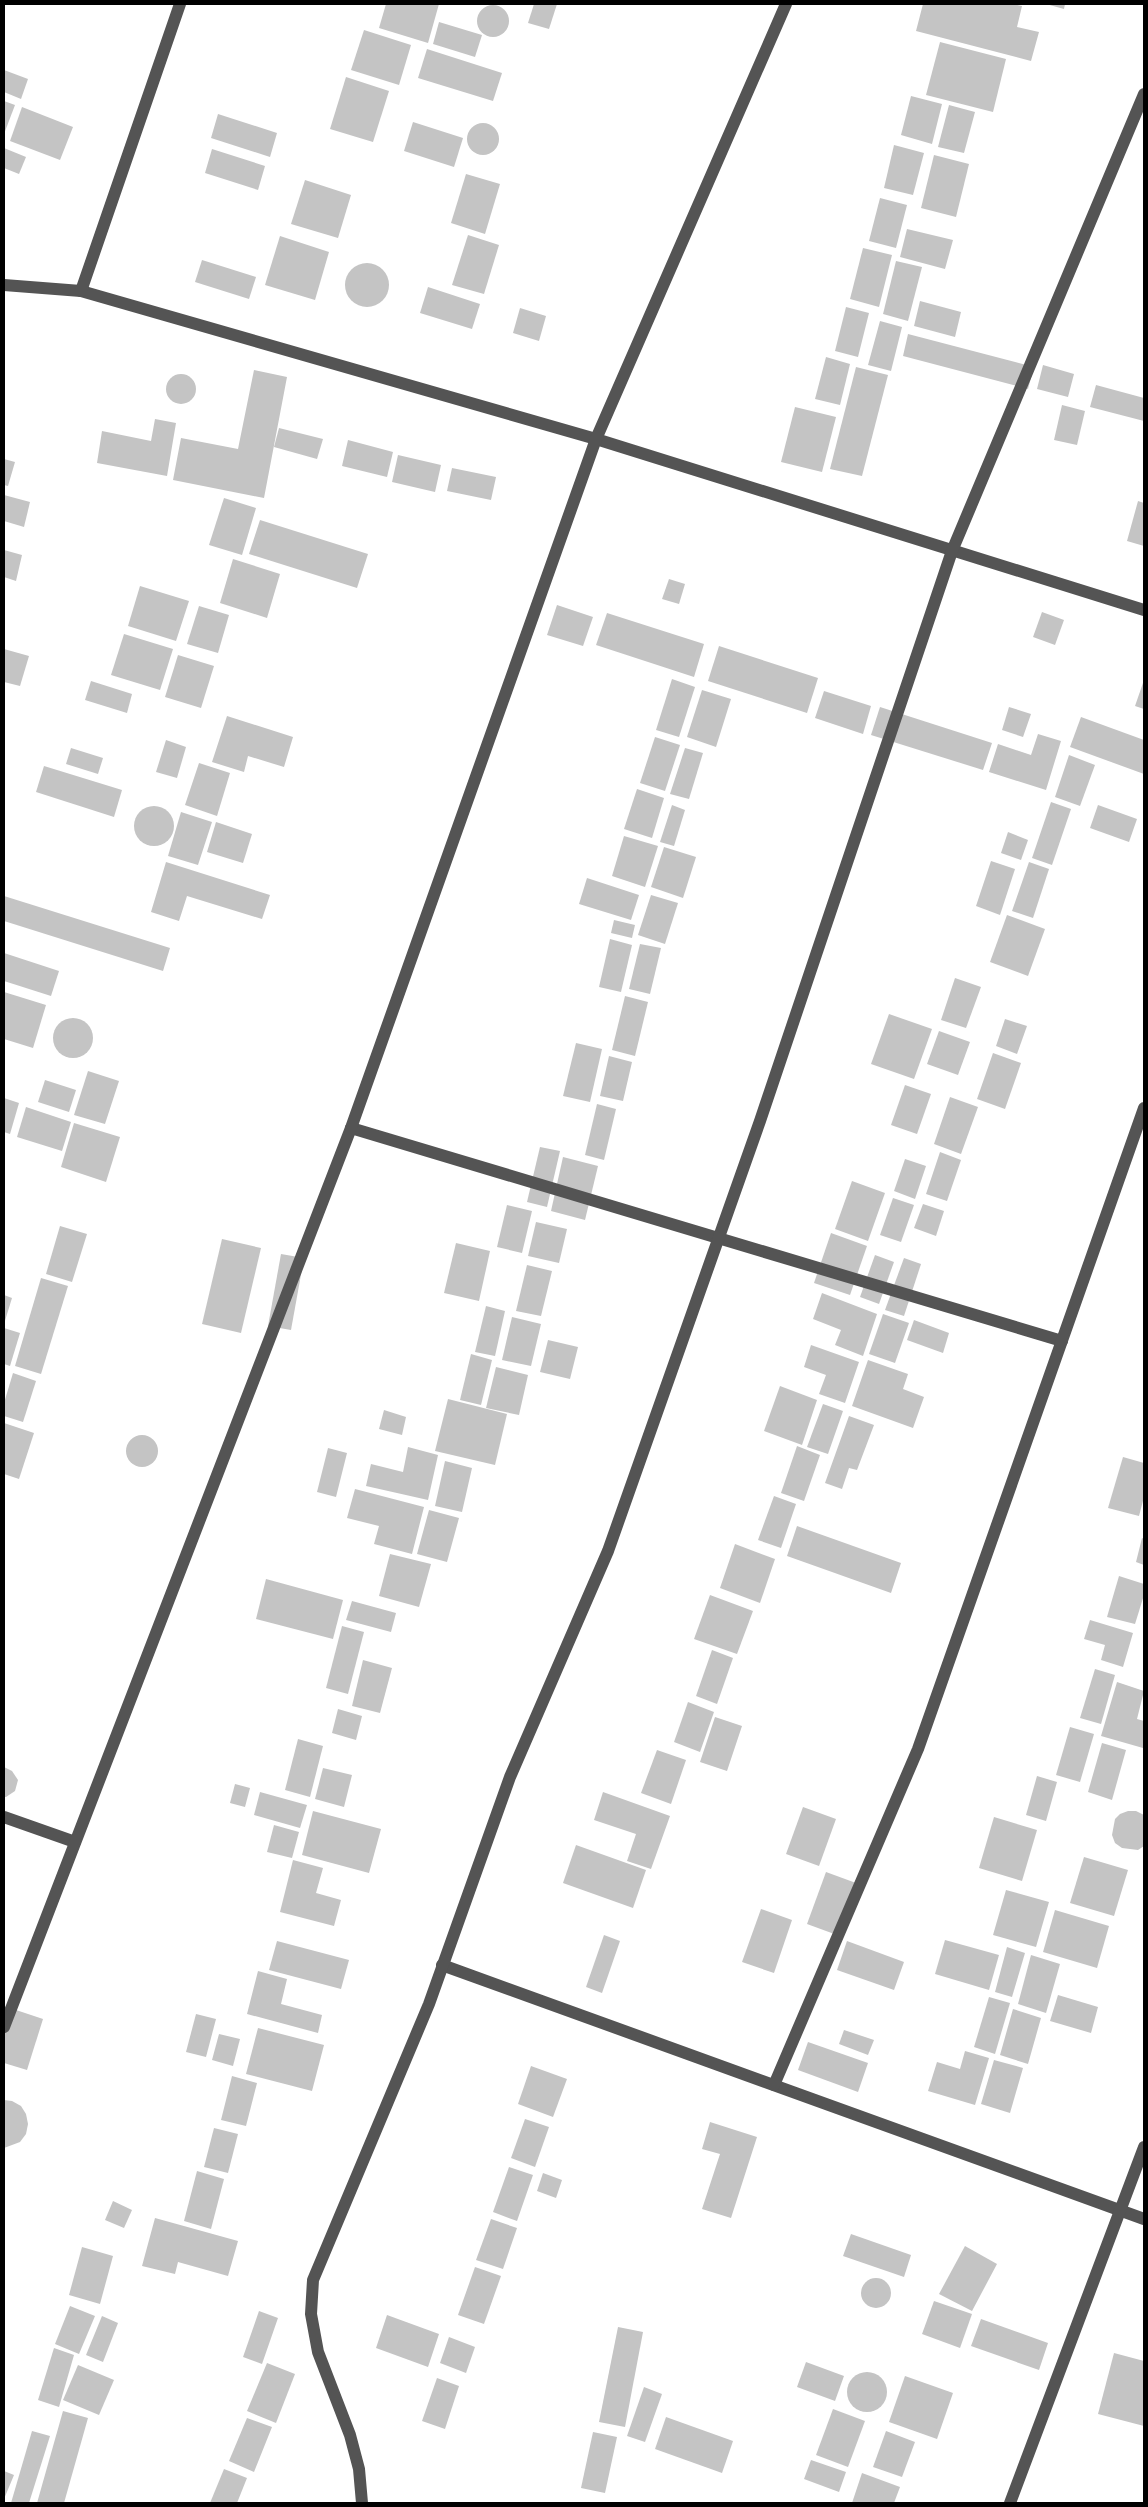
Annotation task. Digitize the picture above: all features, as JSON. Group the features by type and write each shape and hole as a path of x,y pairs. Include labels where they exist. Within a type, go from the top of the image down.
{"street":[{"path":"4,2027 350,1128 596,439 786,4"},
{"path":"81,291 176,5"},
{"path":"362,2503 359,2468 350,2435 318,2352 311,2314 313,2280 429,2004 510,1777 608,1552 760,1121 952,552 1144,94"},
{"path":"4,285 81,291 596,439 952,552 1144,610"},
{"path":"774,2086 918,1748 1144,1108"},
{"path":"350,1128 1062,1341"},
{"path":"4,1816 75,1842"},
{"path":"442,1965 1144,2220"},
{"path":"1010,2503 1144,2147"}],"building":[{"path":"386,4 439,4 428,43 379,28"},
{"path":"534,4 557,4 549,29 528,23"},
{"path":"923,4 1013,4 1022,6 1017,27 1039,32 1031,61 916,31"},
{"path":"1046,4 1065,4 1064,9"},
{"path":"493,5 499,6 504,10 508,15 508,27 504,32 499,36 493,37 487,36 482,32 478,27 477,21 478,15 482,10 487,6"},
{"path":"439,22 482,35 475,57 433,44"},
{"path":"364,30 411,45 399,85 351,70"},
{"path":"940,42 1006,59 993,112 926,95"},
{"path":"427,49 502,73 493,101 418,78"},
{"path":"4,70 28,79 21,99 4,92"},
{"path":"346,77 389,91 373,142 330,129"},
{"path":"911,96 942,104 932,144 901,135"},
{"path":"4,101 15,105 4,134"},
{"path":"949,105 975,112 964,153 938,147"},
{"path":"22,107 73,127 60,160 10,141"},
{"path":"218,114 277,133 270,157 211,138"},
{"path":"413,122 463,138 454,167 404,151"},
{"path":"483,123 489,124 494,128 498,133 498,145 494,150 489,154 483,155 477,154 472,150 468,145 467,139 468,133 472,128 477,124"},
{"path":"894,145 924,153 913,195 884,188"},
{"path":"4,148 26,157 19,174 4,168"},
{"path":"212,149 265,166 258,190 205,173"},
{"path":"934,155 969,164 956,217 921,208"},
{"path":"466,174 500,184 485,234 451,223"},
{"path":"305,180 351,195 338,238 291,224"},
{"path":"880,198 907,205 896,248 869,241"},
{"path":"907,229 953,240 945,269 900,257"},
{"path":"468,235 499,245 484,294 452,285"},
{"path":"280,236 329,252 315,300 265,285"},
{"path":"863,248 892,255 879,307 850,299"},
{"path":"202,260 256,277 249,299 195,282"},
{"path":"896,261 922,267 908,321 883,314"},
{"path":"367,263 379,267 385,273 389,285 385,297 379,303 367,307 355,303 349,297 345,285 349,273 355,267"},
{"path":"428,287 480,304 472,329 420,313"},
{"path":"920,301 961,312 955,337 914,326"},
{"path":"846,307 869,313 858,357 835,351"},
{"path":"520,308 546,316 539,341 513,333"},
{"path":"880,321 902,327 891,371 868,365"},
{"path":"908,334 1034,367 1028,389 903,356"},
{"path":"826,357 850,364 840,405 815,399"},
{"path":"1043,365 1074,374 1068,397 1037,389"},
{"path":"856,367 888,375 862,476 830,469"},
{"path":"254,370 287,377 264,498 173,480 181,438 238,449"},
{"path":"181,374 192,378 196,389 192,400 181,404 170,400 166,389 170,378"},
{"path":"1096,385 1144,398 1144,421 1090,407"},
{"path":"1062,405 1085,411 1077,445 1054,440"},
{"path":"795,407 836,417 822,472 781,462"},
{"path":"155,419 176,423 167,476 97,463 102,431 151,441"},
{"path":"279,428 323,439 317,459 274,447"},
{"path":"348,440 393,452 387,477 342,466"},
{"path":"398,455 441,465 435,492 392,482"},
{"path":"4,459 15,462 8,486 4,485"},
{"path":"452,468 496,477 491,500 447,491"},
{"path":"4,495 30,502 24,527 4,521"},
{"path":"224,498 256,508 242,555 209,545"},
{"path":"1138,501 1144,503 1144,546 1127,541"},
{"path":"260,520 368,554 357,588 249,554"},
{"path":"4,550 22,555 16,581 4,577"},
{"path":"233,559 280,574 267,618 220,603"},
{"path":"669,579 685,584 679,604 662,599"},
{"path":"140,586 189,601 176,641 128,626"},
{"path":"557,605 593,617 583,646 547,635"},
{"path":"199,606 229,615 218,653 187,644"},
{"path":"1042,612 1064,620 1055,645 1033,637"},
{"path":"607,613 704,644 694,677 596,645"},
{"path":"124,634 173,649 160,690 111,675"},
{"path":"719,646 818,678 807,713 708,681"},
{"path":"4,649 29,656 20,686 4,682"},
{"path":"178,655 214,666 201,708 165,697"},
{"path":"672,679 695,687 679,737 656,730"},
{"path":"1144,680 1144,709 1135,706"},
{"path":"91,681 132,694 127,713 85,700"},
{"path":"702,690 731,699 716,747 687,737"},
{"path":"824,691 871,706 863,734 815,718"},
{"path":"880,707 992,743 983,770 871,735"},
{"path":"1009,707 1031,714 1023,737 1002,730"},
{"path":"227,716 293,737 284,767 248,756 244,772 212,762"},
{"path":"1081,717 1144,740 1144,774 1070,747"},
{"path":"1038,734 1061,741 1046,790 989,772 998,744 1031,755"},
{"path":"655,737 680,745 665,791 640,783"},
{"path":"166,740 186,747 177,778 156,772"},
{"path":"71,748 103,758 98,774 66,764"},
{"path":"685,748 703,753 689,799 670,794"},
{"path":"1069,755 1095,765 1080,806 1055,797"},
{"path":"199,763 230,773 217,816 185,805"},
{"path":"44,766 122,790 114,817 36,792"},
{"path":"637,789 664,798 652,838 624,829"},
{"path":"1051,802 1071,809 1052,865 1032,858"},
{"path":"672,805 685,810 674,846 660,842"},
{"path":"1098,805 1137,819 1129,842 1090,828"},
{"path":"154,806 165,809 171,815 174,826 171,837 165,843 154,846 143,843 137,837 134,826 137,815 143,809"},
{"path":"181,812 212,822 198,865 168,856"},
{"path":"216,822 252,834 243,863 207,852"},
{"path":"1008,832 1028,840 1021,860 1001,853"},
{"path":"624,836 658,846 645,887 612,876"},
{"path":"664,847 696,857 683,898 651,887"},
{"path":"991,861 1015,869 1000,915 976,906"},
{"path":"166,862 270,895 262,919 187,896 179,921 151,912"},
{"path":"1029,862 1049,869 1033,918 1012,911"},
{"path":"587,878 639,895 631,920 579,904"},
{"path":"651,895 678,903 665,944 638,935"},
{"path":"4,896 170,948 163,971 4,921"},
{"path":"1007,915 1045,929 1028,976 990,962"},
{"path":"614,920 635,925 632,938 611,933"},
{"path":"610,939 632,945 621,992 599,987"},
{"path":"640,944 661,948 650,994 629,989"},
{"path":"4,953 59,971 51,996 4,981"},
{"path":"955,978 981,987 966,1028 941,1020"},
{"path":"4,992 46,1005 33,1048 4,1039"},
{"path":"625,996 648,1002 635,1056 612,1050"},
{"path":"889,1014 932,1029 914,1079 871,1064"},
{"path":"69,1018 77,1018 84,1021 90,1027 93,1038 90,1049 84,1055 77,1058 69,1058 62,1055 56,1049 53,1042 53,1034 56,1027 62,1021"},
{"path":"1005,1019 1027,1026 1017,1054 996,1046"},
{"path":"939,1031 970,1042 958,1075 927,1064"},
{"path":"576,1043 602,1049 590,1102 563,1096"},
{"path":"993,1053 1021,1063 1005,1109 977,1099"},
{"path":"609,1056 632,1062 623,1101 600,1096"},
{"path":"88,1071 119,1081 105,1124 74,1115"},
{"path":"45,1080 76,1090 69,1112 38,1102"},
{"path":"905,1085 931,1094 917,1134 891,1125"},
{"path":"950,1097 978,1107 961,1154 934,1144"},
{"path":"4,1098 19,1103 10,1134 4,1132"},
{"path":"597,1104 616,1109 604,1160 585,1155"},
{"path":"26,1107 71,1122 62,1151 17,1137"},
{"path":"74,1123 120,1137 106,1182 61,1167"},
{"path":"540,1147 560,1151 547,1207 527,1202"},
{"path":"940,1152 961,1160 947,1201 926,1194"},
{"path":"563,1157 598,1166 585,1220 551,1211"},
{"path":"905,1159 926,1166 915,1199 894,1191"},
{"path":"852,1181 885,1193 868,1241 835,1229"},
{"path":"893,1198 914,1205 901,1242 880,1235"},
{"path":"923,1204 944,1211 936,1236 914,1228"},
{"path":"507,1205 532,1211 522,1253 497,1247"},
{"path":"536,1222 567,1229 559,1263 528,1256"},
{"path":"60,1226 87,1234 72,1282 46,1274"},
{"path":"831,1233 867,1246 850,1295 814,1283"},
{"path":"222,1239 261,1248 241,1333 202,1324"},
{"path":"456,1243 490,1251 479,1301 444,1293"},
{"path":"281,1254 304,1258 291,1330 268,1326"},
{"path":"875,1255 894,1262 879,1304 860,1297"},
{"path":"904,1258 921,1264 904,1316 885,1310"},
{"path":"527,1265 552,1271 541,1316 516,1311"},
{"path":"41,1278 68,1286 41,1374 15,1366"},
{"path":"822,1293 877,1314 863,1356 835,1345 841,1330 813,1319"},
{"path":"4,1295 12,1298 4,1324"},
{"path":"486,1306 505,1311 495,1356 475,1352"},
{"path":"883,1314 909,1323 895,1363 869,1354"},
{"path":"512,1317 541,1324 531,1366 502,1360"},
{"path":"914,1320 949,1333 943,1353 907,1340"},
{"path":"4,1328 20,1333 10,1366 4,1364"},
{"path":"548,1340 578,1347 570,1379 540,1372"},
{"path":"811,1345 859,1362 845,1403 819,1394 826,1375 804,1367"},
{"path":"471,1354 492,1360 481,1405 460,1400"},
{"path":"868,1360 908,1374 903,1389 924,1397 913,1428 852,1406"},
{"path":"496,1367 528,1375 519,1415 486,1408"},
{"path":"13,1373 36,1381 23,1422 4,1416 4,1403"},
{"path":"780,1386 817,1400 802,1445 764,1431"},
{"path":"448,1399 507,1414 495,1465 435,1451"},
{"path":"823,1404 843,1411 828,1454 807,1447"},
{"path":"384,1410 406,1417 402,1435 379,1429"},
{"path":"849,1416 874,1425 857,1470 849,1468 842,1489 825,1483"},
{"path":"4,1423 34,1433 19,1479 4,1474"},
{"path":"142,1435 148,1436 153,1440 157,1445 157,1457 153,1462 148,1466 142,1467 136,1466 131,1462 127,1457 126,1451 127,1445 131,1440 136,1436"},
{"path":"797,1446 820,1455 804,1501 781,1493"},
{"path":"408,1447 438,1455 428,1500 366,1486 371,1464 403,1472"},
{"path":"328,1448 347,1453 336,1497 317,1492"},
{"path":"1123,1457 1144,1463 1144,1497 1139,1516 1108,1508"},
{"path":"445,1461 472,1468 462,1512 435,1506"},
{"path":"355,1489 424,1507 412,1554 374,1544 379,1526 347,1518"},
{"path":"774,1496 796,1504 781,1548 758,1540"},
{"path":"429,1510 459,1518 447,1562 417,1554"},
{"path":"797,1526 901,1563 891,1593 787,1556"},
{"path":"1142,1538 1144,1539 1144,1565 1136,1562"},
{"path":"735,1544 775,1559 760,1603 720,1588"},
{"path":"390,1554 431,1564 419,1607 379,1596"},
{"path":"1119,1576 1144,1584 1144,1595 1135,1624 1107,1617"},
{"path":"266,1579 343,1600 333,1639 256,1619"},
{"path":"710,1595 753,1611 737,1654 694,1639"},
{"path":"352,1601 396,1613 391,1632 346,1620"},
{"path":"1090,1620 1133,1633 1123,1667 1101,1660 1105,1645 1084,1639"},
{"path":"342,1626 364,1632 348,1694 326,1688"},
{"path":"712,1650 733,1658 717,1704 696,1696"},
{"path":"363,1660 392,1668 380,1713 352,1706"},
{"path":"1095,1669 1115,1675 1101,1724 1080,1718"},
{"path":"1117,1682 1144,1691 1137,1719 1144,1721 1143,1748 1101,1736"},
{"path":"688,1702 714,1712 700,1752 674,1742"},
{"path":"338,1709 362,1716 356,1740 332,1733"},
{"path":"715,1717 742,1726 727,1771 700,1762"},
{"path":"1070,1727 1094,1734 1080,1782 1056,1775"},
{"path":"298,1739 323,1746 310,1797 285,1790"},
{"path":"1102,1743 1126,1750 1112,1800 1088,1792"},
{"path":"657,1750 686,1760 671,1804 641,1793"},
{"path":"4,1767 12,1771 18,1780 15,1791 6,1797 4,1797"},
{"path":"323,1768 352,1775 344,1807 315,1799"},
{"path":"1037,1776 1057,1782 1046,1821 1026,1815"},
{"path":"235,1784 250,1788 245,1807 230,1803"},
{"path":"260,1792 307,1805 300,1828 254,1815"},
{"path":"603,1792 670,1816 651,1869 627,1861 636,1834 594,1820"},
{"path":"803,1807 836,1819 819,1866 786,1854"},
{"path":"313,1811 381,1829 369,1873 302,1855"},
{"path":"1136,1811 1144,1815 1144,1846 1138,1850 1122,1848 1115,1843 1112,1835 1115,1819 1120,1814"},
{"path":"994,1817 1037,1830 1022,1881 979,1868"},
{"path":"274,1825 299,1832 292,1858 267,1852"},
{"path":"576,1845 646,1870 633,1908 563,1883"},
{"path":"1084,1857 1128,1870 1114,1916 1070,1903"},
{"path":"293,1860 323,1868 316,1893 341,1900 334,1926 280,1912"},
{"path":"826,1872 856,1883 837,1935 807,1924"},
{"path":"1006,1890 1049,1902 1036,1947 993,1935"},
{"path":"761,1909 792,1920 774,1973 742,1962"},
{"path":"1055,1910 1109,1926 1097,1968 1043,1952"},
{"path":"604,1935 620,1941 602,1993 586,1987"},
{"path":"945,1940 999,1955 989,1990 935,1974"},
{"path":"277,1941 349,1960 341,1989 269,1970"},
{"path":"847,1941 904,1962 894,1990 837,1970"},
{"path":"1007,1947 1025,1953 1012,1997 995,1992"},
{"path":"1031,1955 1060,1964 1046,2013 1018,2004"},
{"path":"258,1971 287,1979 281,2004 322,2015 318,2033 247,2014"},
{"path":"1058,1995 1098,2007 1091,2033 1050,2021"},
{"path":"989,1997 1010,2003 995,2054 974,2047"},
{"path":"4,2006 43,2019 27,2070 4,2063"},
{"path":"1013,2009 1041,2018 1028,2064 1000,2055"},
{"path":"196,2014 216,2019 206,2057 186,2052"},
{"path":"258,2028 324,2045 312,2091 246,2074"},
{"path":"844,2030 874,2040 868,2055 839,2044"},
{"path":"219,2034 240,2039 233,2066 212,2060"},
{"path":"808,2042 868,2063 858,2092 798,2070"},
{"path":"965,2051 989,2058 975,2105 928,2091 937,2062 960,2069"},
{"path":"994,2060 1023,2068 1010,2113 981,2104"},
{"path":"531,2066 567,2079 553,2117 518,2104"},
{"path":"232,2076 257,2083 246,2126 221,2120"},
{"path":"4,2100 12,2101 21,2106 26,2114 28,2124 26,2134 20,2142 4,2148"},
{"path":"525,2119 549,2127 535,2167 511,2158"},
{"path":"710,2122 757,2137 731,2218 702,2209 720,2154 702,2149"},
{"path":"214,2128 238,2134 228,2173 204,2167"},
{"path":"509,2167 533,2175 517,2221 493,2212"},
{"path":"197,2171 224,2179 211,2229 184,2221"},
{"path":"543,2173 562,2180 556,2198 537,2191"},
{"path":"113,2201 132,2210 124,2228 105,2220"},
{"path":"155,2218 238,2241 228,2276 178,2262 175,2274 142,2266"},
{"path":"491,2219 517,2228 503,2269 476,2260"},
{"path":"851,2234 911,2255 904,2277 843,2256"},
{"path":"965,2246 997,2264 972,2311 939,2294"},
{"path":"82,2247 113,2256 100,2304 69,2295"},
{"path":"475,2267 501,2276 484,2324 458,2315"},
{"path":"876,2278 887,2282 891,2293 887,2304 876,2308 865,2304 861,2293 865,2282"},
{"path":"934,2301 972,2314 960,2348 922,2334"},
{"path":"70,2306 95,2316 79,2354 55,2344"},
{"path":"259,2311 278,2318 262,2364 243,2357"},
{"path":"387,2315 439,2334 428,2367 376,2348"},
{"path":"102,2316 118,2323 103,2362 86,2355"},
{"path":"981,2319 1048,2343 1039,2370 971,2346"},
{"path":"618,2327 643,2332 625,2427 599,2422"},
{"path":"449,2337 475,2347 466,2373 440,2363"},
{"path":"54,2348 74,2355 59,2407 38,2400"},
{"path":"1114,2353 1144,2361 1144,2426 1098,2414"},
{"path":"806,2362 844,2376 835,2401 797,2387"},
{"path":"267,2363 295,2374 276,2423 247,2411"},
{"path":"78,2365 114,2380 99,2415 63,2400"},
{"path":"863,2372 871,2372 878,2375 884,2381 887,2392 884,2403 878,2409 871,2412 863,2412 856,2409 850,2403 847,2396 847,2388 850,2381 856,2375"},
{"path":"905,2376 953,2393 937,2439 889,2422"},
{"path":"437,2378 459,2386 445,2429 422,2421"},
{"path":"644,2387 662,2394 645,2442 627,2436"},
{"path":"833,2409 865,2421 848,2467 816,2455"},
{"path":"63,2411 88,2418 64,2503 37,2503"},
{"path":"666,2417 733,2441 722,2473 655,2449"},
{"path":"247,2418 272,2427 254,2472 229,2461"},
{"path":"32,2431 50,2436 29,2503 11,2503"},
{"path":"886,2431 915,2442 902,2477 873,2467"},
{"path":"593,2432 617,2437 605,2493 581,2488"},
{"path":"811,2460 846,2472 839,2492 804,2479"},
{"path":"224,2469 247,2478 237,2503 210,2503"},
{"path":"4,2471 14,2475 4,2499"},
{"path":"862,2473 900,2487 894,2503 852,2503"}]}
